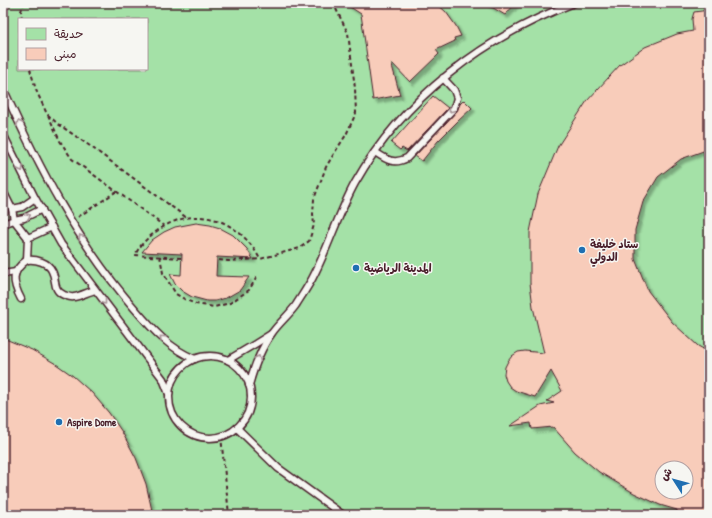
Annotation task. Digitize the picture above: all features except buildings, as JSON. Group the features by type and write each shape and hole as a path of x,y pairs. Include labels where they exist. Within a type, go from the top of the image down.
{"lane":[{"path":"249,385 254,366 272,333 295,306 311,281 322,260 335,225 355,183 380,144 411,107 443,78 480,50 518,28 567,4 574,3"},
{"path":"375,152 393,162 401,161 407,158 454,108 458,98 454,90 443,78"},
{"path":"3,88 47,180 79,234 116,288 149,326 172,346 195,359"},
{"path":"3,134 35,198 61,244 163,379 169,394 171,409 178,423 190,433 205,437 221,436 237,428 244,419 249,408 251,397 249,385 245,375 237,366 228,360 217,356 206,356 195,359 182,367 173,379 169,394"},
{"path":"3,191 12,209 14,220 28,238 27,260"},
{"path":"12,209 22,206 35,198"},
{"path":"3,224 24,218 42,209"},
{"path":"28,238 52,227"},
{"path":"21,299 14,280 16,272 21,264 27,260 41,262 48,266 53,271 56,288 65,296 73,297 95,290"},
{"path":"3,274 16,272"},
{"path":"228,360 272,333"},
{"path":"237,428 278,468 343,515"}],"path":[{"path":"22,18 21,11 24,3"},
{"path":"218,260 228,261 260,259 300,248 309,241 314,225 314,199 324,173 346,135 356,113 356,88 348,33 336,9 331,3"},
{"path":"30,70 36,90 47,114 60,141 72,159 164,226"},
{"path":"47,114 58,124 187,218"},
{"path":"84,212 117,191"},
{"path":"181,258 135,255 140,245 164,226 177,219 196,216 216,219 228,224 243,234 254,248 260,259"},
{"path":"160,256 162,273 176,294 196,304 214,307 230,303 248,290 257,276"},
{"path":"221,436 229,515"}],"green space":[{"name":"المدينة الرياضية","path":"3,3 563,3 566,8 579,3 709,3 709,515 3,515"}],"place":[{"name":"ستاد خليفة الدولي","path":"582,250"},
{"name":"المدينة الرياضية","path":"356,268"},
{"name":"Aspire Dome","path":"59,422"}]}
